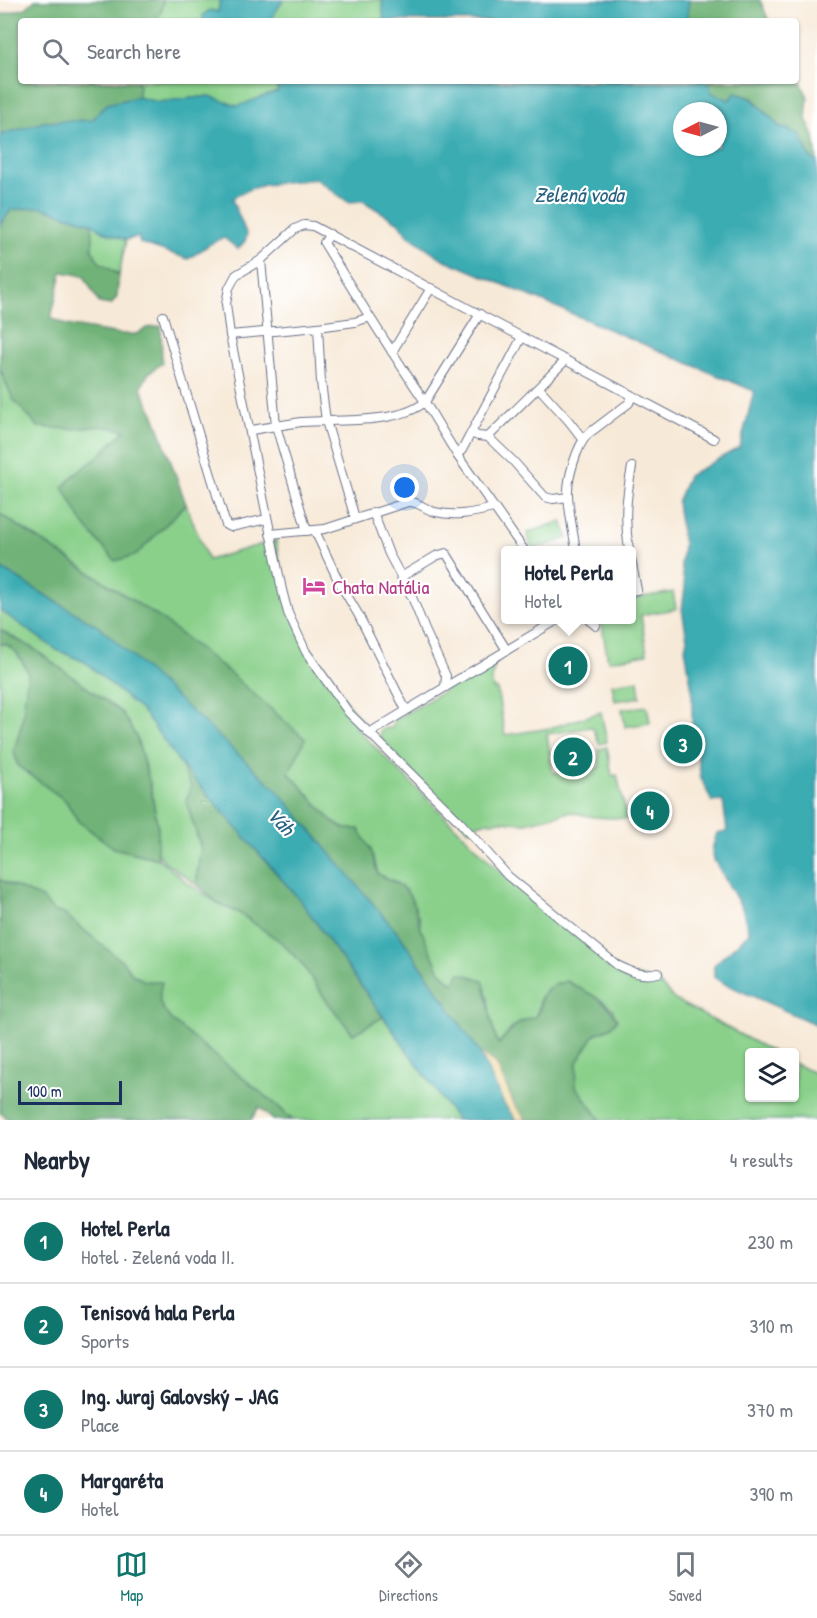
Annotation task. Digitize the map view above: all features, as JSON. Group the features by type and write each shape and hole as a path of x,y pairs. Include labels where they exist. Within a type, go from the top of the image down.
{"street":[{"path":"658,973 649,975 632,973 612,962 508,876 459,821 350,713 306,651 297,634 282,590 267,519 226,304 233,280 241,271 261,260 295,229 304,225 313,226 714,439"},
{"path":"313,226 457,455 521,546"},
{"path":"324,243 330,234"},
{"path":"261,260 276,426 311,531 358,614 406,710"},
{"path":"392,352 431,288"},
{"path":"251,430 301,422 326,422 402,414 415,410 425,402 480,314"},
{"path":"163,316 226,525 231,527 267,519"},
{"path":"231,335 318,327 355,322 370,317"},
{"path":"318,327 321,394 326,422 355,518"},
{"path":"457,455 522,337"},
{"path":"488,437 566,360"},
{"path":"539,388 583,439"},
{"path":"575,546 568,497 574,462 583,439 629,403 632,396"},
{"path":"471,433 488,437 545,497 553,499 568,497"},
{"path":"628,546 625,501 632,467"},
{"path":"270,534 335,527 373,512 412,502 434,511 454,514 493,508"},
{"path":"373,512 389,554 412,597 446,676 445,687"},
{"path":"401,577 436,556 446,553 506,649"},
{"path":"369,733 550,624"},
{"path":"446,676 456,680"}],"green space":[{"path":"35,0 163,0 158,18 18,18 18,84 138,84 137,97 107,104 92,120 44,122 0,135 0,15 26,8"},
{"path":"163,0 220,0 218,12 210,10 203,15 203,18 158,18"},
{"path":"283,0 382,0 384,18 272,18"},
{"path":"689,0 760,0 768,18 686,18"},
{"path":"799,79 808,97 806,119 814,136 817,162 810,157 799,134 779,126 752,98 736,93 729,100 711,93 709,84 799,84"},
{"path":"138,84 277,84 278,92 237,107 210,96 159,102 137,97"},
{"path":"41,207 91,223 92,250 99,262 119,275 117,297 111,305 99,303 84,276 62,272 51,318 66,325 120,334 137,334 147,328 161,326 162,363 148,374 141,388 156,420 186,504 136,555 115,561 83,524 63,487 125,430 102,426 70,429 38,427 13,399 0,369 0,225 11,210"},
{"path":"91,223 107,233 126,240 119,275 99,262 91,249 93,238"},
{"path":"0,369 13,399 70,429 102,426 126,430 97,458 72,477 136,555 186,504 208,560 276,540 282,577 300,635 331,682 369,730 355,727 492,863 537,905 594,951 624,973 657,981 675,1000 765,1048 745,1048 745,1102 799,1102 799,1066 817,1074 817,1120 601,1120 576,1087 577,1062 595,1034 610,1028 613,1009 567,981 545,991 535,1017 518,1023 498,1044 489,1017 488,996 454,984 439,970 421,930 420,918 396,882 378,874 371,850 346,829 333,822 289,773 231,674 160,618 0,514"},
{"path":"0,514 160,618 231,674 305,739 289,773 333,822 346,829 359,829 371,850 378,874 398,884 409,894 421,929 443,975 454,984 460,973 483,980 498,1044 519,1024 535,1017 540,1008 542,996 552,986 567,981 608,1007 617,1020 610,1028 595,1034 577,1062 576,1087 601,1120 527,1120 514,1104 496,1063 480,1053 401,937 102,629 0,568"},
{"path":"562,521 568,538 544,546 531,546 527,533"},
{"path":"673,592 676,609 641,615 647,654 608,661 602,624 636,624 636,598"},
{"path":"0,610 57,650 85,662 144,713 180,763 191,786 186,801 201,848 197,885 164,861 157,851 158,828 150,784 136,736 122,713 34,649 0,630"},
{"path":"0,630 34,649 122,713 136,736 150,784 158,828 159,859 114,848 78,821 66,801 18,766 14,751 22,723 28,672 17,653 6,644 0,644"},
{"path":"0,644 6,644 17,653 28,672 22,723 14,751 18,766 66,801 78,821 114,848 159,859 188,883 219,904 239,913 281,942 302,964 326,1000 353,1034 383,1017 457,1120 292,1120 171,1020 159,1003 156,982 145,981 133,975 123,962 64,914 53,911 41,898 0,880"},
{"path":"494,661 492,685 493,689 497,689 505,735 550,728 601,712 607,742 599,744 591,727 547,734 553,773 599,768 599,749 607,747 612,776 617,775 627,819 594,817 570,812 526,823 501,821 480,823 469,830 379,736 381,729 392,728 393,721"},
{"path":"638,680 640,697 615,701 612,684"},
{"path":"647,706 650,723 625,727 622,709"},
{"path":"180,763 300,900 383,1017 353,1034 326,1000 302,964 281,942 239,913 219,904 197,885 201,848 186,801 191,786"},
{"path":"0,880 42,898 53,911 64,914 123,962 133,975 145,981 162,982 160,1002 171,1020 292,1120 273,1120 259,1107 251,1120 10,1120 0,1113"}],"sand":[{"path":"480,1053 496,1063 514,1104 527,1120 516,1120 504,1104"}],"water":[{"path":"220,0 283,0 272,18 203,18 203,15 210,10 218,12"},
{"path":"382,0 689,0 686,18 384,18"},
{"name":"Zelená voda","path":"277,84 709,84 712,93 729,100 736,93 751,98 779,126 799,134 810,157 817,162 817,1025 714,977 714,965 749,933 742,908 714,860 712,849 717,833 727,831 723,801 712,802 701,778 692,722 692,690 685,648 687,639 682,609 685,588 681,564 683,544 677,502 688,476 740,447 754,391 443,259 409,236 399,223 363,201 348,202 316,179 261,186 241,193 232,199 247,235 245,241 238,249 224,238 219,239 188,259 140,243 138,237 126,240 107,233 91,223 41,207 11,210 0,225 0,135 44,122 92,120 107,104 137,97 159,102 210,96 237,106 278,92"},
{"name":"Váh","path":"0,568 102,629 277,790 401,937 480,1053 504,1104 516,1120 457,1120 300,900 180,763 144,713 85,662 57,650 0,610"}],"place":[{"name":"Chata Natália","path":"314,586"},
{"name":"Hotel Perla","path":"568,666"},
{"name":"Ing. Juraj Galovský - JAG","path":"683,744"},
{"name":"Tenisová hala Perla","path":"573,757"},
{"name":"Margaréta","path":"650,811"}]}
